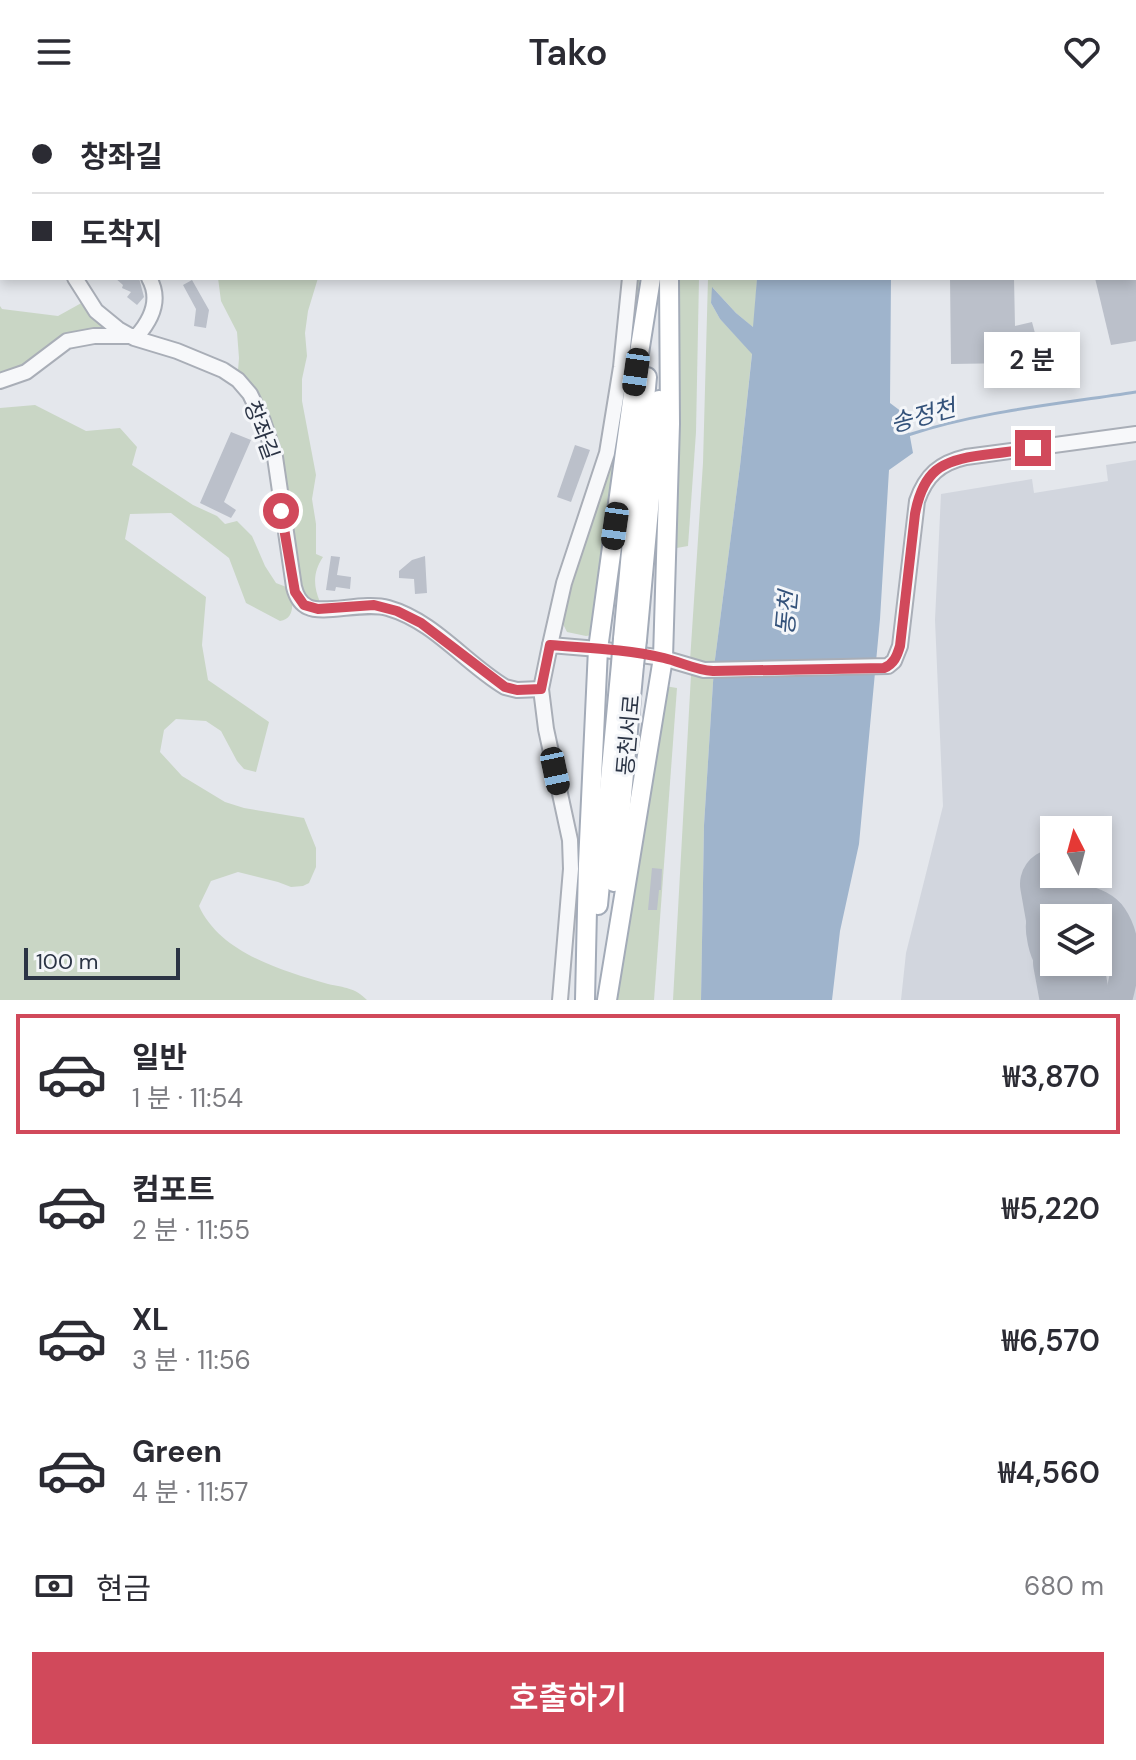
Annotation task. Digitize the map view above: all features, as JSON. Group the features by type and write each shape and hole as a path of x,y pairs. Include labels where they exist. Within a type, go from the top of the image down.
{"main road":[{"name":"동천서로","path":"605,1000 652,280"},
{"path":"587,1000 588,864 598,649 652,280"},
{"name":"동천서로","path":"630,640 659,405 668,280"},
{"path":"605,1000 663,658 670,424 668,280"},
{"name":"동천서로","path":"587,1000 628,665"}],"street":[{"name":"창좌길","path":"76,280 90,303 118,329 134,338 223,370 238,380 250,394 273,448 294,587 301,602 318,609 374,605 397,611 421,623 505,687 541,689"},
{"path":"0,381 26,372 60,345 76,338 134,338 141,332 155,307 150,280"},
{"path":"560,1000 571,869 570,840 546,729 541,689 564,583 607,453 621,367 630,280"},
{"path":"550,645 663,658 713,671 884,668 894,661 900,646 917,501 924,483 936,470 953,460 966,457 1136,434"}],"shaded area":[{"path":"1136,460 1136,1000 901,1000 906,953 943,806 935,620 941,494 1032,479 1034,493 1108,481 1106,465"}],"green space":[{"path":"218,280 317,280 305,333 307,356 302,379 302,401 316,475 312,499 316,554 323,557 315,579 320,602 312,601 301,592 259,398 238,370 237,332 221,301"},
{"path":"636,280 640,280 634,351 592,635 586,636 567,632 561,620 569,584 588,532"},
{"path":"678,280 699,280 696,432 688,546 671,549"},
{"path":"708,280 757,280 754,328 713,288 711,303 720,319 752,353 714,667 704,825 701,1000 673,1000 691,675 701,674 690,661 703,463"},
{"path":"85,301 114,332 91,332 0,377 0,306 2,309 58,316"},
{"path":"35,405 86,431 120,428 137,447 132,465 193,505 217,516 225,524 237,521 252,536 276,583 289,588 291,613 280,621 246,603 229,558 171,513 130,514 125,539 206,597 202,645 208,680 269,722 256,772 244,769 221,731 206,721 176,719 164,730 160,752 182,776 225,802 304,818 316,848 316,867 309,883 303,886 291,887 238,872 211,881 199,906 222,936 254,958 292,973 353,990 367,1000 0,1000 0,408"},
{"path":"665,686 677,688 654,1000 615,1000"}],"water":[{"name":"동천","path":"757,280 891,280 890,403 906,415 913,453 889,470 880,619 859,844 840,931 832,1000 701,1000 704,825 714,667 752,354 720,319 711,303 712,287 753,327"}],"building":[{"path":"117,280 140,280 144,297 137,305 127,297 131,292 122,288"},
{"path":"192,280 209,310 206,328 194,326 196,309 183,285"},
{"path":"950,280 1014,280 1015,326 1032,322 1039,348 1016,354 1016,363 951,364"},
{"path":"1095,280 1136,280 1136,341 1111,345"},
{"path":"231,432 251,440 224,502 236,510 231,518 200,503"},
{"path":"575,445 590,450 571,502 557,497"},
{"path":"331,556 340,557 337,575 351,577 350,589 336,587 335,591 326,590"},
{"path":"425,556 427,593 415,594 414,579 399,578 399,571 412,560"},
{"path":"652,868 662,869 657,910 648,910"}],"waterway":[{"name":"송정천","path":"908,435 992,414 1136,392"}],"taxiway":[{"path":"1068,1000 1046,954 1040,926 1046,908 1053,902 1071,898 1100,905 1113,916 1118,926 1125,957 1118,1000"}],"runway":[{"path":"1056,888 1059,904"},
{"path":"1071,976 1075,1000"}],"route":[{"path":"281,511 295,592 304,605 318,609 374,605 412,617 492,679 512,690 541,689 550,645 663,658 713,671 884,668 894,661 900,646 915,514 924,483 943,464 953,460 1033,448"}]}
